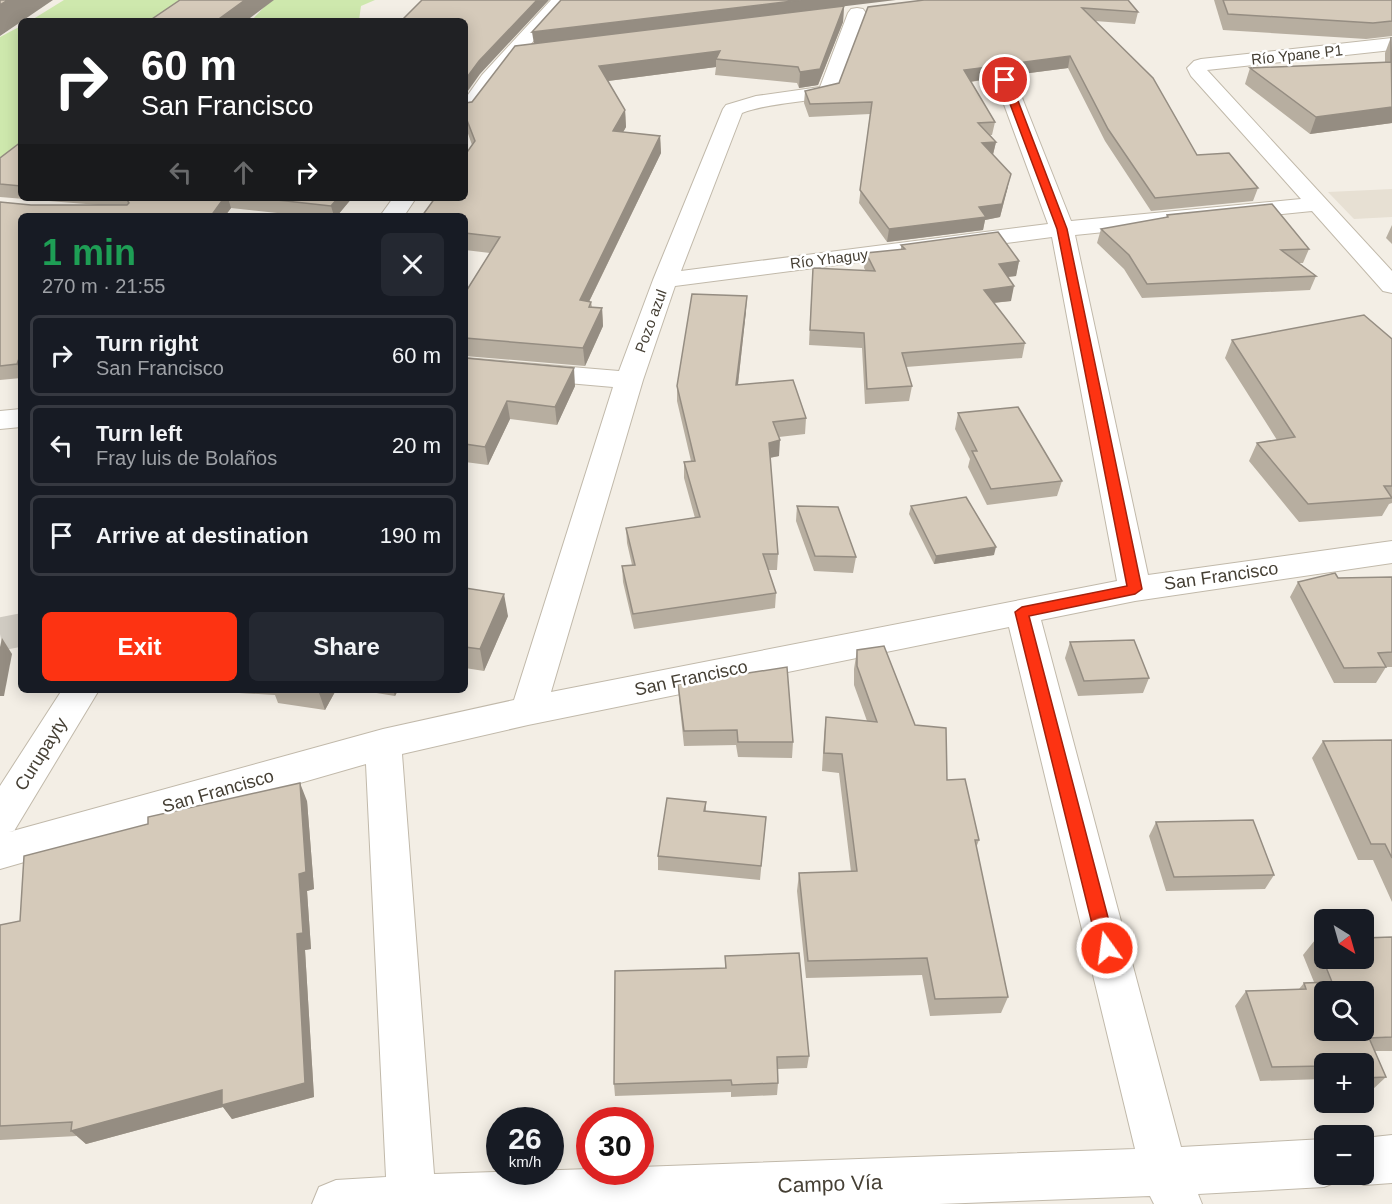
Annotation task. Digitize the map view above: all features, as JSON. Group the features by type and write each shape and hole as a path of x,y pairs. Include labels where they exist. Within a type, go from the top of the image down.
{"street":[{"path":"468,109 489,79 561,0"},
{"name":"Pozo azul","path":"528,711 629,380 665,280 733,108 745,104 812,97 829,91 857,13"},
{"name":"Río Ypane P1","path":"1316,204 1198,72 1197,68 1202,65 1392,44"},
{"path":"513,55 537,52"},
{"path":"468,80 489,79"},
{"path":"1005,80 1062,229 1135,589"},
{"path":"1316,204 1392,286"},
{"name":"Río Yhaguy","path":"665,280 1062,229 1316,204"},
{"path":"468,366 629,380"},
{"path":"0,420 18,418"},
{"name":"San Francisco","path":"0,852 383,744 528,711 921,630 1135,589 1392,552"},
{"path":"1022,612 1171,1188"},
{"name":"Curupayty","path":"0,819 79,693"},
{"path":"383,744 412,1201"},
{"path":"1374,1160 1392,1159"},
{"name":"Campo Vía","path":"336,1204 1171,1188 1314,1165"}],"shaded area":[{"path":"1392,189 1392,217 1354,219 1328,192"}],"green space":[{"path":"64,0 201,0 189,18 35,18"},
{"path":"271,0 375,0 361,6 359,18 254,18"},
{"path":"18,28 18,151 0,171 0,37"}],"building":[{"path":"180,0 245,0 220,18 153,18"},
{"path":"422,0 537,0 479,61 468,76 468,18 404,18"},
{"path":"561,0 801,0 532,32"},
{"path":"924,0 1128,0 1138,12 1082,8 1153,78 1197,155 1229,153 1258,188 1155,198 1108,129 1070,56 1017,63 1000,61 996,66 964,70 995,122 978,123 996,142 982,143 1011,174 1002,204 979,207 986,217 889,229 860,190 872,102 810,104 805,91 839,83 868,7"},
{"path":"1223,0 1392,0 1392,21 1373,23 1228,14"},
{"path":"844,6 820,69 800,72 798,67 716,59 720,51 599,66 625,110 613,131 660,136 580,300 591,302 589,307 602,308 583,348 468,338 468,288 500,237 468,233 468,213 424,213 433,201 468,201 468,151 475,141 468,123 468,103 472,102 515,46"},
{"path":"1391,37 1392,107 1316,117 1250,68 1391,62"},
{"path":"18,144 18,186 0,184 0,158"},
{"path":"128,201 222,201 213,213 18,213 18,361 17,364 0,366 0,202 31,205 127,205"},
{"path":"286,201 335,201 331,206"},
{"path":"1272,204 1309,249 1281,250 1316,276 1147,284 1129,255 1101,229 1168,217 1167,215"},
{"path":"998,232 1019,261 999,264 1014,286 984,290 1025,343 902,353 912,386 867,389 864,333 810,330 813,268 875,271 866,253 905,249 901,245"},
{"path":"692,294 747,296 736,385 793,380 806,418 773,422 780,440 769,443 778,554 763,554 776,593 633,614 622,566 635,565 626,528 700,517 684,462 695,461 677,386"},
{"path":"1364,315 1392,339 1392,486 1384,486 1392,498 1308,504 1257,443 1295,437 1232,340"},
{"path":"468,358 574,368 555,407 507,401 485,447 468,444"},
{"path":"1018,407 1062,481 991,489 972,451 977,451 958,413"},
{"path":"966,497 996,547 936,556 911,506"},
{"path":"797,506 838,507 856,557 815,556"},
{"path":"1335,573 1338,578 1392,577 1392,652 1378,653 1386,667 1344,668 1298,582"},
{"path":"468,588 504,594 480,649 468,647"},
{"path":"1134,640 1149,678 1084,681 1070,642"},
{"path":"884,646 915,725 946,728 947,780 965,779 979,840 975,840 1008,997 935,999 927,958 808,961 799,873 857,871 842,754 824,753 826,717 877,722 857,666 857,650"},
{"path":"787,667 793,742 738,742 737,730 684,731 678,684"},
{"path":"1392,740 1392,858 1385,844 1371,844 1323,741"},
{"path":"300,783 306,872 299,874 303,933 297,934 305,1083 222,1105 222,1090 71,1131 72,1122 0,1126 0,925 20,921 24,856 148,824 148,817"},
{"path":"667,798 706,802 704,811 766,817 761,866 658,856"},
{"path":"1253,820 1274,875 1174,877 1156,822"},
{"path":"1392,937 1392,1037 1374,1038 1374,981 1332,981 1327,969 1374,969 1374,938"},
{"path":"799,953 809,1056 777,1057 778,1083 732,1085 731,1080 614,1084 615,971 726,968 725,956"},
{"path":"1304,983 1314,983 1314,1041 1370,1041 1386,1077 1374,1078 1374,1053 1314,1053 1314,1066 1272,1067 1246,991 1306,989"}],"tunnel":[{"path":"0,634 18,631"}],"route":[{"path":"1005,80 1062,229 1135,589 1022,612 1107,948"}]}
